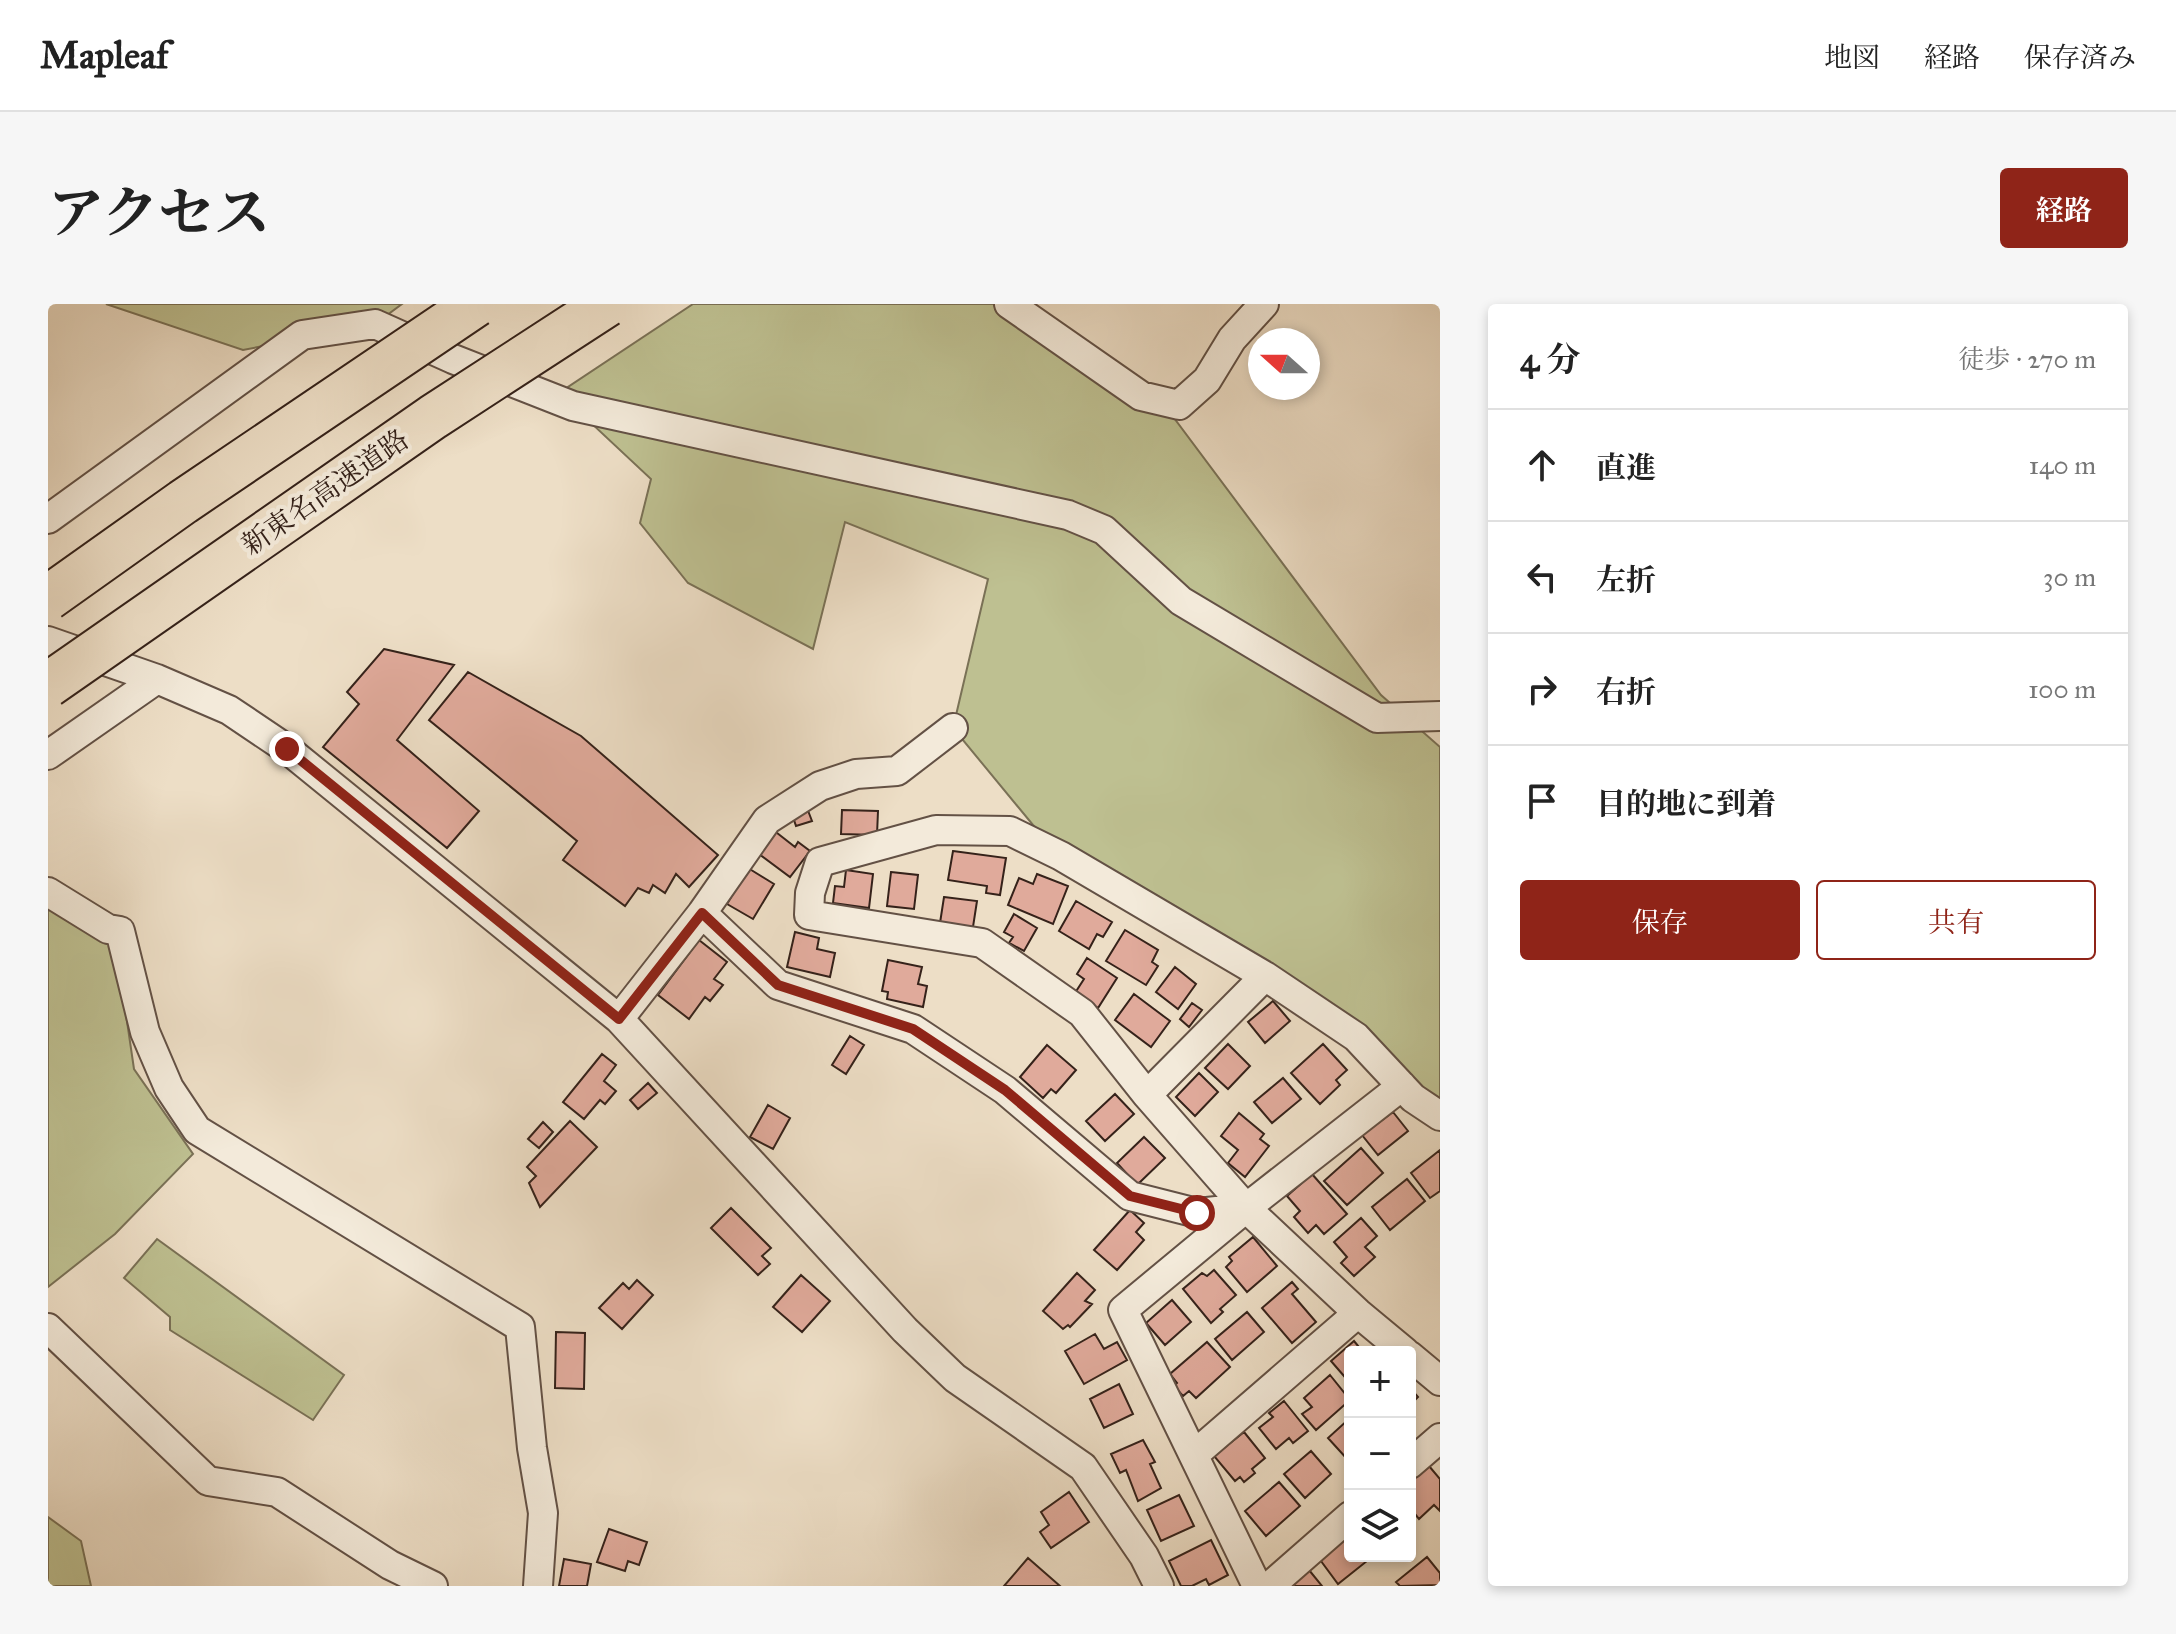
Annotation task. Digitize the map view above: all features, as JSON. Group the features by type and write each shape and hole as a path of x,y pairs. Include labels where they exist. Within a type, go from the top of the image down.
{"highway":[{"path":"48,598 183,502 476,304"},
{"name":"新東名高速道路","path":"48,685 433,417 607,304"}],"street":[{"path":"1009,304 1141,396 1179,405 1207,380 1232,339 1264,304"},
{"path":"48,519 302,335 375,324 453,359 573,406 1068,515 1104,530 1181,601 1377,718 1440,716"},
{"path":"48,641 157,679 229,710 287,749 619,1019 915,1340 955,1378 1083,1467 1144,1556 1159,1586"},
{"path":"48,755 157,679"},
{"path":"619,1019 702,913 767,820 820,786 856,774 897,771 953,728"},
{"path":"1398,1346 1246,1208 1147,1095 1082,1013 982,943 809,915 810,893 820,862 936,830 1010,831 1061,856 1265,976 1356,1037 1413,1098 1440,1116"},
{"path":"48,892 108,929 120,931 145,1032 169,1088 197,1130 520,1327 532,1448 543,1513 538,1586"},
{"path":"702,913 778,985 913,1029 1005,1090 1130,1196 1197,1213 1246,1208"},
{"path":"1147,1095 1265,976"},
{"path":"1257,1586 1123,1310 1246,1208 1402,1086"},
{"path":"1195,1454 1358,1313"},
{"path":"48,1328 208,1481 277,1492 390,1565 433,1586"},
{"path":"1416,1361 1440,1381"},
{"path":"1416,1459 1440,1438"},
{"path":"1270,1586 1344,1521"}],"green space":[{"path":"106,304 402,304 375,324 243,350"},
{"path":"693,304 1025,304 1168,410 1381,695 1440,747 1440,1111 1356,1037 1065,855 1033,825 953,728 988,579 845,522 813,649 688,583 640,523 651,479 559,393"},
{"path":"48,898 105,926 118,960 134,1069 193,1154 115,1234 48,1287"},
{"path":"157,1239 344,1375 313,1420 170,1330 170,1317 124,1278"},
{"path":"48,1517 81,1541 91,1586 48,1586"}],"building":[{"path":"384,649 454,665 397,740 479,811 447,848 323,747 359,704 347,692"},
{"path":"468,672 581,736 718,855 689,887 676,874 665,893 653,885 649,893 638,888 625,906 563,860 577,841 429,720"},
{"path":"807,808 812,821 796,826 792,814"},
{"path":"842,810 878,811 877,835 841,834"},
{"path":"772,829 795,847 798,842 810,851 790,877 755,851"},
{"path":"953,851 1006,858 1000,895 986,893 987,886 948,880"},
{"path":"748,868 774,884 753,919 727,904"},
{"path":"846,870 873,874 869,908 833,903 835,886 844,887"},
{"path":"891,872 918,875 914,909 887,906"},
{"path":"1037,874 1068,886 1053,924 1008,905 1019,878 1033,884"},
{"path":"944,897 977,901 973,927 940,923"},
{"path":"1076,901 1112,922 1103,937 1097,934 1089,949 1059,931"},
{"path":"1014,914 1037,928 1024,951 1009,943 1013,937 1004,932"},
{"path":"1125,930 1158,950 1152,962 1158,966 1146,985 1106,961"},
{"path":"795,932 819,938 817,949 835,953 830,977 787,967"},
{"path":"699,940 727,962 714,979 723,985 710,1001 705,997 689,1019 658,995"},
{"path":"1087,958 1117,978 1098,1008 1075,993 1084,979 1077,974"},
{"path":"888,960 922,967 918,984 927,986 923,1007 887,999 888,992 882,991"},
{"path":"1175,967 1196,984 1178,1009 1156,992"},
{"path":"1134,994 1170,1021 1151,1047 1115,1020"},
{"path":"1273,1001 1290,1021 1265,1043 1248,1022"},
{"path":"1192,1003 1202,1010 1189,1027 1180,1019"},
{"path":"850,1036 864,1045 846,1074 832,1065"},
{"path":"1228,1044 1250,1066 1228,1089 1205,1068"},
{"path":"1323,1044 1347,1070 1336,1080 1340,1085 1320,1104 1291,1073"},
{"path":"1047,1045 1076,1070 1056,1093 1051,1089 1043,1098 1020,1077"},
{"path":"602,1054 616,1065 604,1081 616,1091 605,1104 600,1100 584,1119 563,1102"},
{"path":"1199,1073 1218,1092 1195,1116 1176,1097"},
{"path":"1283,1078 1301,1099 1272,1123 1254,1102"},
{"path":"648,1083 657,1093 638,1109 630,1100"},
{"path":"1115,1094 1134,1114 1105,1141 1086,1121"},
{"path":"768,1105 790,1118 773,1149 750,1137"},
{"path":"1393,1112 1408,1131 1378,1155 1362,1135"},
{"path":"1239,1113 1264,1134 1260,1139 1269,1146 1245,1177 1228,1163 1238,1150 1221,1136"},
{"path":"570,1121 597,1147 540,1207 529,1183 536,1176 527,1167"},
{"path":"543,1122 553,1132 539,1148 528,1139"},
{"path":"1144,1137 1165,1158 1137,1185 1117,1163"},
{"path":"1361,1148 1383,1173 1347,1205 1324,1181"},
{"path":"1440,1150 1440,1191 1430,1198 1411,1173"},
{"path":"1312,1174 1347,1214 1324,1234 1316,1225 1308,1233 1294,1217 1300,1211 1287,1196"},
{"path":"1407,1179 1425,1201 1390,1230 1372,1207"},
{"path":"731,1208 771,1248 762,1256 770,1264 758,1275 711,1228"},
{"path":"1130,1210 1144,1223 1136,1232 1144,1240 1117,1270 1094,1250"},
{"path":"1361,1218 1377,1236 1365,1247 1375,1257 1354,1276 1341,1263 1347,1257 1334,1242"},
{"path":"1253,1237 1277,1266 1247,1292 1226,1267 1232,1261 1229,1257"},
{"path":"1214,1270 1236,1295 1220,1309 1223,1312 1211,1323 1183,1289 1202,1273 1207,1276"},
{"path":"1077,1273 1095,1290 1085,1301 1092,1304 1070,1327 1068,1325 1063,1329 1043,1311"},
{"path":"801,1275 830,1301 802,1332 773,1307"},
{"path":"637,1280 653,1295 622,1329 599,1308 623,1283 629,1289"},
{"path":"1292,1282 1298,1289 1292,1294 1316,1322 1292,1343 1262,1308"},
{"path":"1172,1300 1191,1322 1165,1345 1146,1323"},
{"path":"1247,1312 1264,1332 1232,1360 1215,1339"},
{"path":"556,1332 585,1333 584,1389 555,1388"},
{"path":"1095,1334 1104,1349 1117,1342 1127,1360 1084,1384 1065,1351"},
{"path":"1207,1342 1230,1367 1196,1398 1189,1391 1183,1396 1174,1386 1177,1383 1170,1374"},
{"path":"1344,1350 1344,1376 1331,1361"},
{"path":"1330,1375 1344,1392 1344,1405 1316,1430 1302,1414 1312,1407 1304,1398"},
{"path":"1119,1384 1133,1414 1104,1428 1090,1399"},
{"path":"1284,1401 1308,1431 1293,1443 1289,1438 1276,1449 1259,1428 1273,1417 1269,1413"},
{"path":"1344,1423 1344,1456 1328,1438"},
{"path":"1244,1432 1265,1458 1252,1469 1255,1473 1244,1482 1240,1477 1235,1481 1214,1456"},
{"path":"1143,1440 1155,1462 1150,1464 1161,1488 1138,1501 1126,1470 1120,1473 1111,1454"},
{"path":"1311,1451 1331,1474 1305,1498 1284,1474"},
{"path":"1429,1466 1440,1479 1440,1511 1434,1505 1419,1519 1416,1515 1416,1477"},
{"path":"1279,1482 1300,1506 1266,1536 1245,1511"},
{"path":"1069,1492 1089,1522 1051,1548 1040,1532 1049,1525 1041,1512"},
{"path":"1179,1495 1194,1526 1161,1541 1147,1510"},
{"path":"609,1529 647,1542 639,1565 628,1561 625,1571 597,1562"},
{"path":"1344,1536 1344,1562 1366,1562 1338,1584 1318,1557"},
{"path":"1211,1540 1228,1575 1209,1585 1206,1579 1192,1586 1181,1586 1169,1561"},
{"path":"1427,1557 1440,1573 1440,1585 1400,1586 1396,1582"},
{"path":"1028,1558 1060,1586 1004,1586"},
{"path":"564,1559 591,1564 587,1586 559,1586"},
{"path":"1309,1570 1322,1586 1294,1586 1292,1583"}],"route":[{"path":"287,749 619,1019 702,913 778,985 913,1029 1005,1090 1130,1196 1197,1213"}]}
